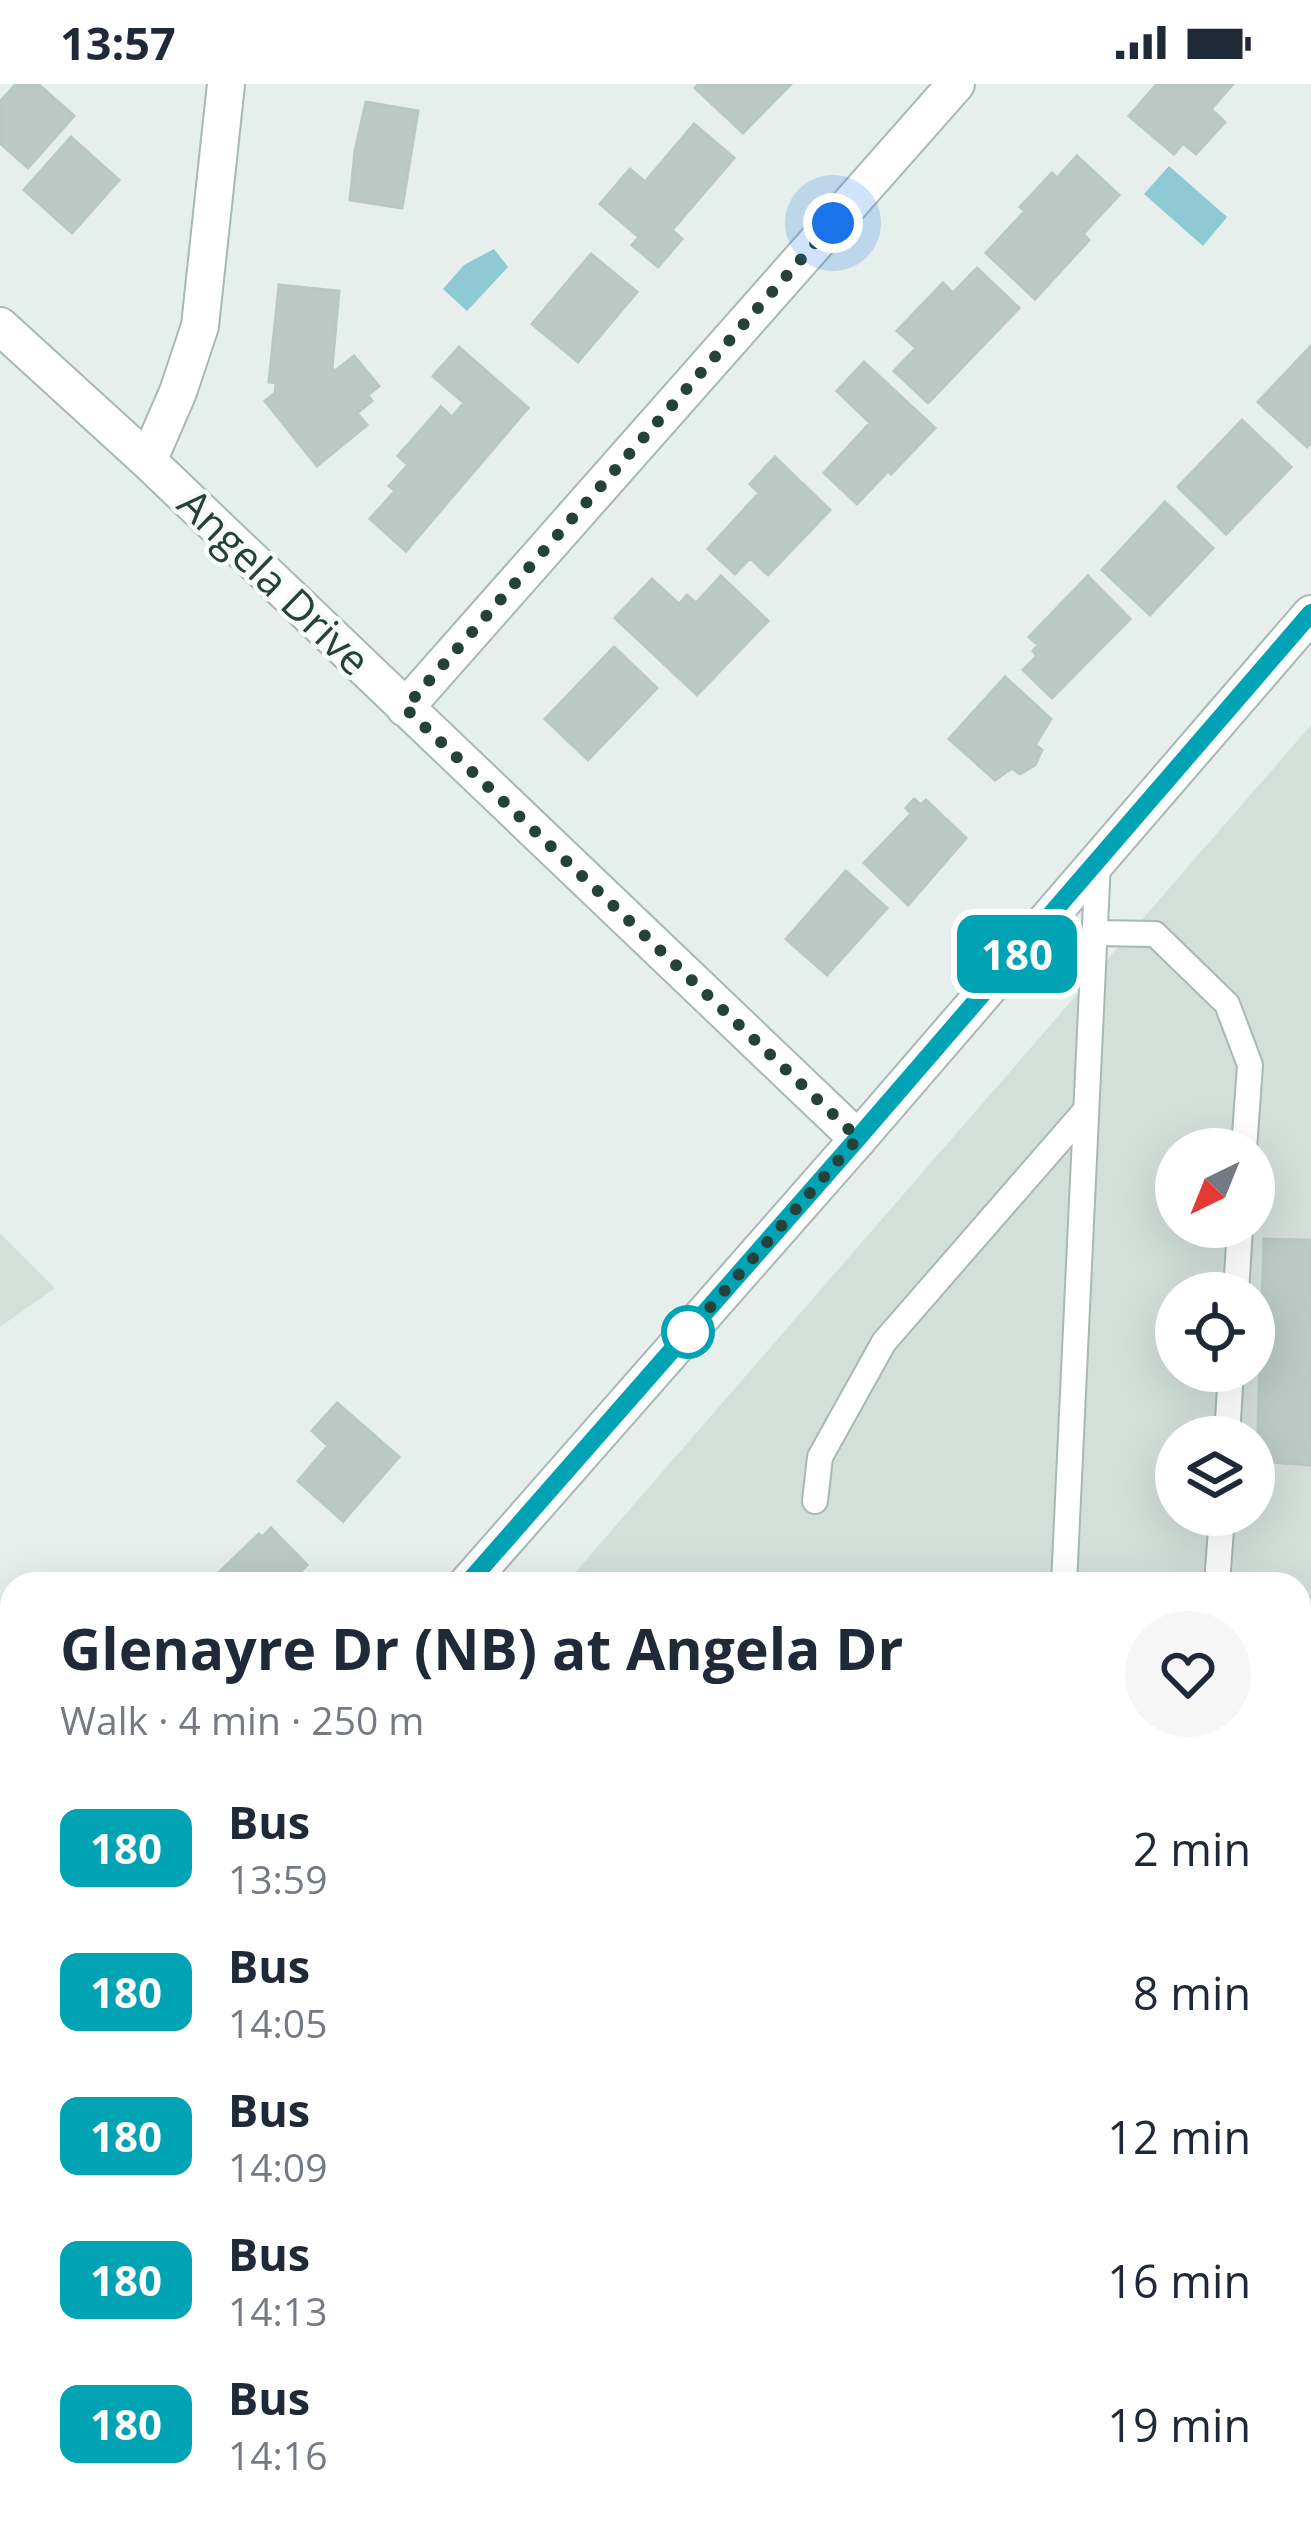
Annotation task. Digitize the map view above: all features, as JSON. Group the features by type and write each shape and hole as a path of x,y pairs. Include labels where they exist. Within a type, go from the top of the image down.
{"street":[{"path":"148,461 200,326 226,84"},
{"path":"405,708 956,84"},
{"name":"Angela Drive","path":"0,326 148,461 858,1138"},
{"path":"478,1572 1311,614"}],"lane":[{"path":"1065,1572 1098,861"},
{"path":"1095,933 1155,934 1227,1004 1250,1065 1246,1128"},
{"path":"815,1501 820,1457 884,1342 1086,1110"},
{"path":"1218,1572 1220,1536"}],"shaded area":[{"path":"1311,725 1311,1572 575,1572"},
{"path":"0,1233 55,1288 0,1327"}],"water":[{"path":"1169,166 1227,217 1203,246 1144,194"},
{"path":"494,249 508,267 467,311 443,289 464,265"}],"building":[{"path":"16,84 38,84 74,116 28,168 0,143 0,102"},
{"path":"699,84 791,84 743,133 695,88"},
{"path":"1157,84 1233,84 1211,109 1225,122 1196,154 1183,143 1174,154 1129,116"},
{"path":"366,102 418,111 402,208 350,200"},
{"path":"694,124 734,158 672,230 682,239 658,267 632,245 639,237 600,204 630,169 645,182"},
{"path":"71,137 119,180 72,233 24,190"},
{"path":"1077,156 1119,195 1083,234 1089,240 1035,299 986,253 1025,211 1020,207 1052,173 1057,178"},
{"path":"591,254 637,292 578,362 532,324"},
{"path":"977,268 1019,308 928,403 894,371 916,348 897,331 943,283 953,293"},
{"path":"279,285 339,291 332,368 335,371 354,356 379,386 368,395 372,401 357,413 367,425 317,466 265,401 275,393 276,383 269,382"},
{"path":"1311,346 1311,443 1307,447 1258,402"},
{"path":"459,347 528,408 406,551 370,519 395,491 389,486 408,465 398,456 441,407 452,417 464,403 433,376"},
{"path":"864,362 935,428 857,504 824,473 870,423 837,391"},
{"path":"1242,420 1291,467 1226,534 1178,487"},
{"path":"775,457 830,510 768,575 750,558 735,574 708,549 759,493 750,484"},
{"path":"1165,502 1213,548 1150,615 1102,570"},
{"path":"721,576 768,621 697,695 615,618 652,579 679,604 687,595 696,603"},
{"path":"1088,576 1130,619 1052,698 1023,670 1037,656 1033,651 1038,645 1029,637"},
{"path":"614,647 657,688 588,760 545,719"},
{"path":"1005,677 1051,719 1035,745 1042,750 1035,765 1020,774 1012,768 995,780 949,739"},
{"path":"914,799 921,805 926,800 966,838 908,905 864,863 911,814 906,808"},
{"path":"846,871 887,908 827,975 786,939"},
{"path":"1275,1239 1311,1240 1311,1465 1275,1462 1275,1416 1258,1416 1259,1392 1275,1392 1275,1272 1263,1272 1264,1248 1275,1248"},
{"path":"337,1403 399,1457 343,1521 298,1481 328,1446 312,1431"},
{"path":"271,1528 307,1565 300,1572 219,1572 259,1534 262,1537"}],"bus line":[{"name":"180","path":"478,1572 1311,613"}],"route":[{"path":"688,1332 678,1344 858,1138 405,708 833,223"}]}
